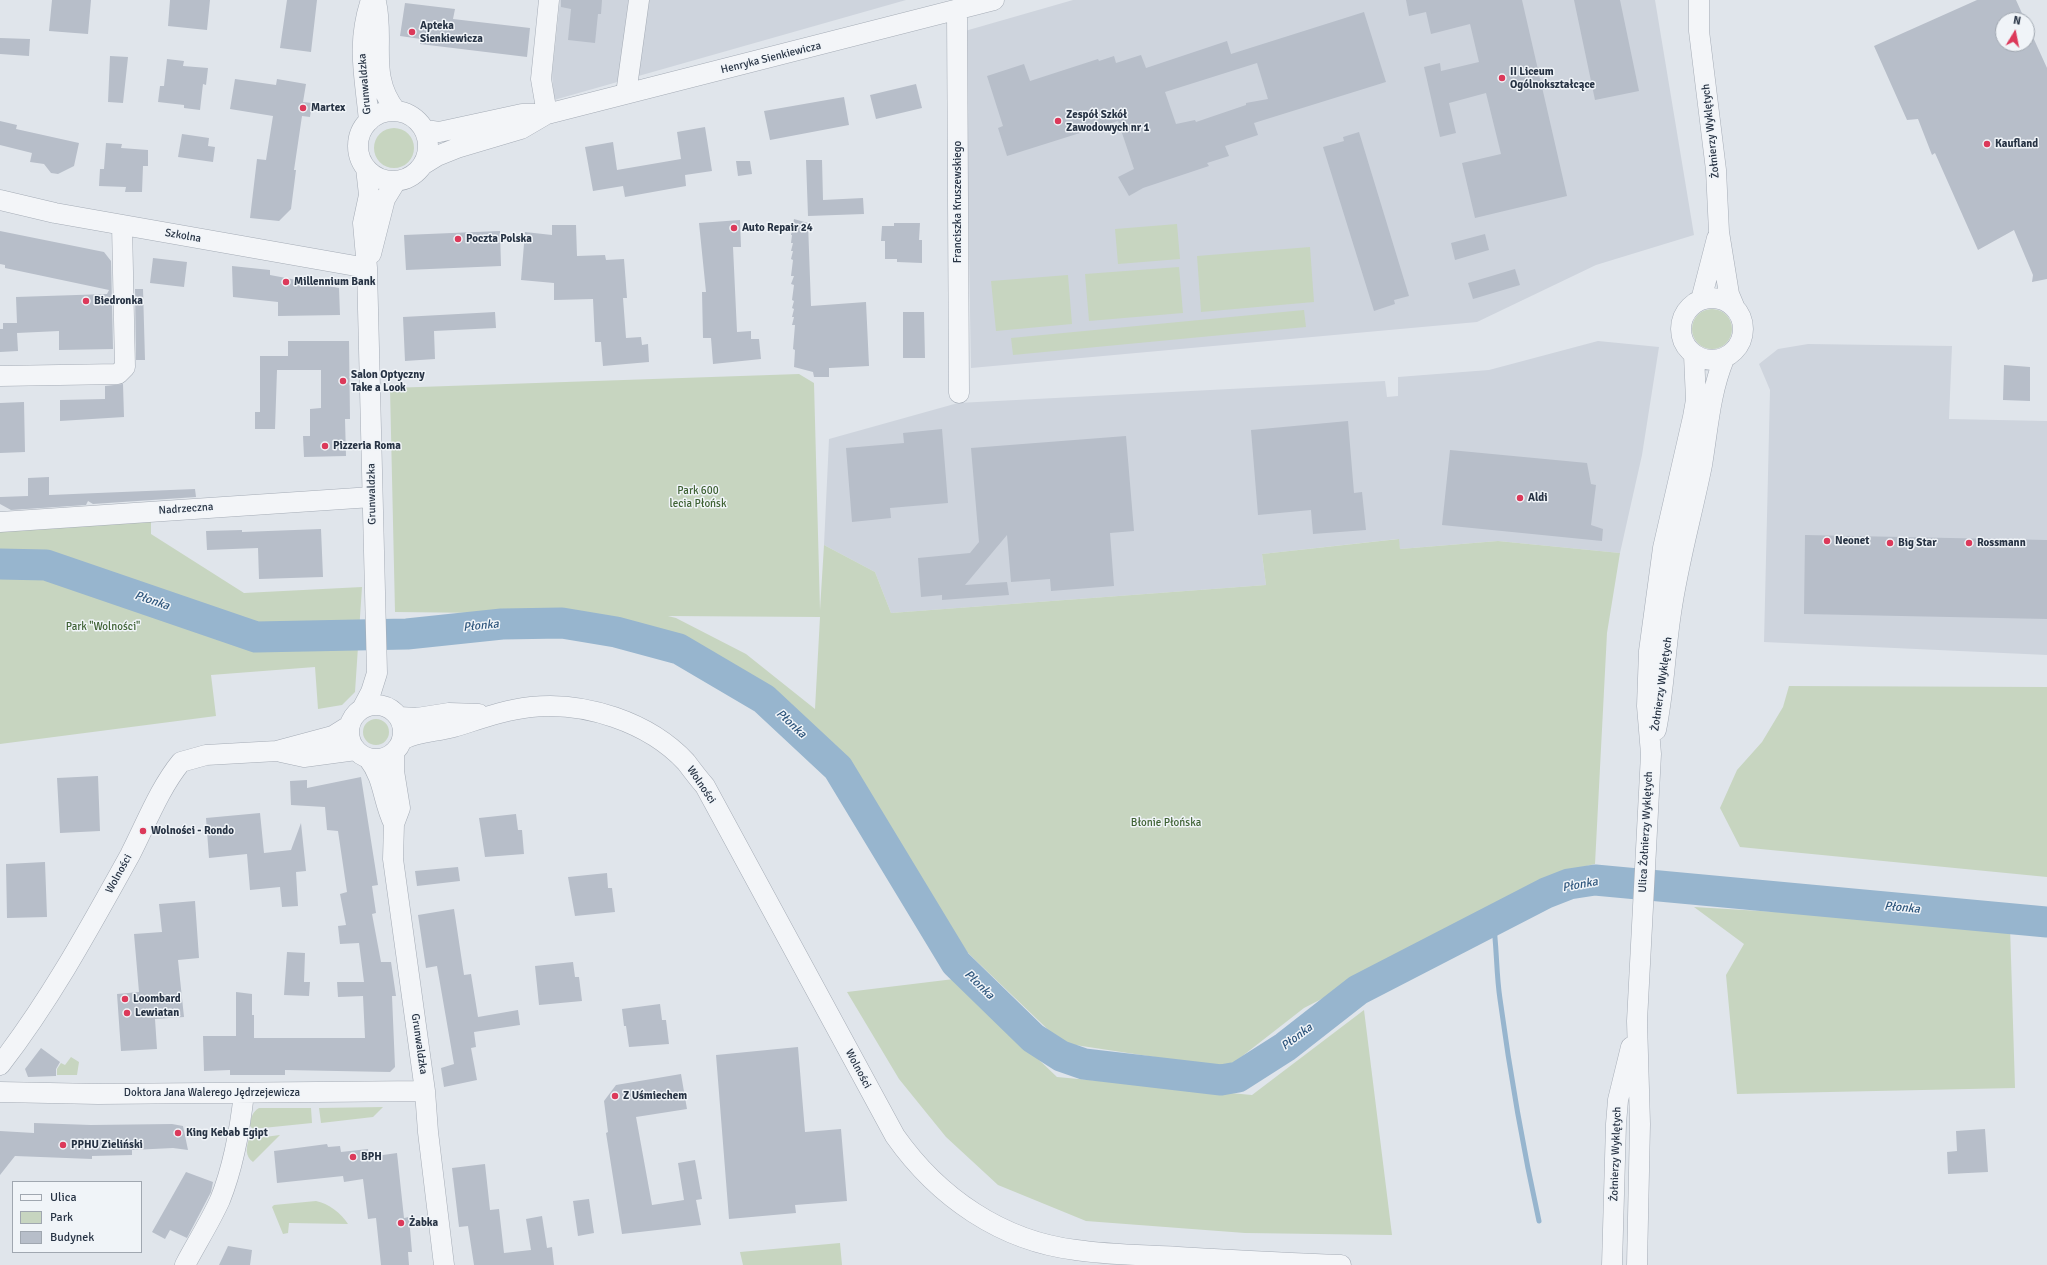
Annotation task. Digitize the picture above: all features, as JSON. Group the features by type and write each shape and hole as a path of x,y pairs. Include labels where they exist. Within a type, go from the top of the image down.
{"street":[{"name":"Grunwaldzka","path":"369,121 362,65 362,43 372,0"},
{"name":"Grunwaldzka","path":"375,0 379,16 378,69 380,83 388,102 396,111"},
{"path":"547,114 541,80 550,0"},
{"path":"626,94 639,0"},
{"name":"Henryka Sienkiewicza","path":"425,130 439,132 522,114 547,114 994,0"},
{"name":"Żołnierzy Wyklętych","path":"1689,0 1699,31"},
{"name":"Żołnierzy Wyklętych","path":"1699,0 1699,31 1716,170 1718,232 1729,294 1734,306"},
{"name":"Franciszka Kruszewskiego","path":"957,10 959,393"},
{"path":"396,111 407,114 417,121 425,130 428,147 424,164 412,176 396,181 379,179 366,168 360,159 358,144 362,129 369,121 381,113 396,111"},
{"name":"Henryka Sienkiewicza","path":"424,164 437,156 457,148 521,129 547,114"},
{"name":"Grunwaldzka","path":"362,709 371,692 376,673 367,268 363,223 369,195 366,168"},
{"name":"Grunwaldzka","path":"367,268 385,199 396,181"},
{"name":"Szkolna","path":"0,200 55,213 367,268"},
{"path":"0,376 118,374 125,367 122,225"},
{"name":"Żołnierzy Wyklętych","path":"1701,300 1718,232"},
{"path":"1716,298 1725,300 1734,306 1744,325 1740,345 1733,353 1724,359 1714,361 1703,360 1686,348 1682,339 1680,328 1682,318 1687,309 1701,300 1716,298"},
{"name":"Żołnierzy Wyklętych","path":"1651,754 1647,706 1649,652 1663,548 1696,400 1694,354"},
{"name":"Żołnierzy Wyklętych","path":"1651,754 1661,706 1670,615 1677,576 1702,465 1711,398 1724,359"},
{"name":"Nadrzeczna","path":"0,522 372,497"},
{"name":"Grunwaldzka","path":"376,673 385,699 395,713"},
{"path":"377,705 395,713 403,729 398,746 386,757 377,759 362,754 350,739 350,726 356,714 362,709 377,705"},
{"name":"Wolności","path":"398,746 420,733 453,727 491,714 530,707 574,707 604,713 632,724 657,739 685,762 705,786 895,1136 925,1174 967,1209 1004,1230 1025,1238 1075,1250 1341,1265"},
{"name":"Wolności","path":"395,713 417,718 449,712 491,714"},
{"name":"Wolności","path":"0,1064 47,1001 146,825 165,786 181,762 206,755 277,751 333,736 350,726"},
{"name":"Grunwaldzka","path":"398,746 394,771 400,808 394,824 393,859 425,1091 428,1132 444,1265"},
{"name":"Wolności","path":"277,751 304,757 337,751 362,754"},
{"name":"Grunwaldzka","path":"362,754 379,774 386,807 394,824"},
{"name":"Ulica Żołnierzy Wyklętych","path":"1642,910 1651,754"},
{"name":"Żołnierzy Wyklętych","path":"1638,1265 1640,1124 1637,1021 1642,910"},
{"name":"Żołnierzy Wyklętych","path":"1612,1265 1618,1100 1637,1021"},
{"name":"Doktora Jana Walerego Jędrzejewicza","path":"0,1092 98,1094 425,1091"},
{"path":"185,1265 240,1164 240,1133 244,1093"}],"shaded area":[{"path":"560,0 906,0 554,100 552,74"},
{"path":"1073,0 1655,0 1694,235 1596,265 1477,322 971,368 965,31"},
{"path":"1598,341 1659,347 1642,455 1620,553 1498,541 1400,549 1398,539 1262,554 1266,585 891,613 875,572 824,545 829,439 958,403 1385,381 1387,397 1398,396 1398,377 1489,370"},
{"path":"1808,344 1952,346 1949,419 2047,421 2047,655 1764,642 1770,390 1759,364 1778,349"}],"green space":[{"path":"398,128 405,131 411,137 414,148 413,156 405,165 398,168 390,168 383,165 375,156 374,144 377,137 386,129"},
{"path":"1177,224 1180,259 1118,264 1115,229"},
{"path":"1310,247 1314,302 1201,312 1197,256"},
{"path":"1179,267 1183,313 1089,321 1085,274"},
{"path":"1068,275 1072,324 996,331 991,281"},
{"path":"1712,309 1726,315 1732,329 1726,343 1712,349 1698,343 1692,329 1698,315"},
{"path":"1304,310 1306,327 1013,355 1011,338"},
{"name":"Błonie Płońska","path":"799,374 814,383 820,610 824,545 875,572 891,613 1266,585 1262,554 1399,539 1400,549 1498,541 1620,553 1607,633 1595,864 1574,869 1304,1008 1227,1068 1062,1043 967,952 844,762 767,693 683,641 579,614 395,612 390,388","holes":["668,616 820,617 815,709 746,654 676,618"]},
{"name":"Park \"Wolności\"","path":"151,520 151,534 244,593 362,587 355,692 342,705 318,709 315,667 211,675 216,716 0,744 0,529"},
{"path":"1789,686 2047,687 2047,877 1740,847 1720,808 1737,770 1762,742 1783,707"},
{"path":"376,719 385,723 389,732 385,741 376,745 367,741 363,732 367,723"},
{"path":"1694,907 2010,926 2015,1088 1737,1094 1726,975 1744,944"},
{"path":"954,979 1057,1077 1252,1095 1364,1010 1392,1235 1245,1233 1086,1221 998,1185 946,1137 899,1079 847,992"},
{"path":"71,1057 79,1062 77,1075 57,1075 57,1069 61,1063 65,1065"},
{"path":"383,1107 373,1117 321,1123 319,1108"},
{"path":"259,1108 311,1108 312,1123 253,1129 250,1126 251,1118 253,1113"},
{"path":"280,1135 253,1162 250,1160 247,1154 249,1139"},
{"path":"316,1201 325,1204 334,1210 342,1216 348,1224 289,1223 288,1233 283,1234 272,1207 274,1205"},
{"path":"840,1243 842,1265 743,1265 740,1252"}],"building":[{"path":"52,0 91,0 88,34 49,31"},
{"path":"170,0 210,0 207,30 168,26"},
{"path":"287,0 317,0 311,52 280,48"},
{"path":"561,0 602,0 601,14 598,14 595,43 568,40 571,9 561,7"},
{"path":"1406,0 1522,0 1567,196 1475,218 1462,163 1501,154 1486,93 1449,103 1456,133 1440,137 1424,67 1440,63 1441,71 1479,62 1470,24 1431,34 1426,12 1409,16"},
{"path":"1574,0 1620,0 1639,91 1595,100"},
{"name":"Kaufland","path":"1977,0 2016,0 2021,12 1995,12 1995,52 2035,52 2035,42 2047,68 2047,279 2032,282 2033,275 2014,230 1978,250 1935,153 1932,155 1918,119 1907,120 1874,46"},
{"path":"405,3 455,9 453,19 530,28 527,57 420,44 421,39 400,36"},
{"path":"1364,12 1386,82 1254,123 1258,135 1225,146 1229,156 1207,163 1209,166 1143,188 1129,196 1118,177 1134,169 1118,121 1007,156 998,128 1003,126 987,76 1024,64 1030,81 1098,59 1099,61 1114,56 1116,63 1141,55 1146,68 1227,41 1231,54","holes":["1257,63 1268,99 1246,103 1246,105 1196,122 1195,120 1176,124 1165,92"]},
{"path":"0,38 30,39 29,56 0,54"},
{"path":"110,56 128,57 123,103 108,102"},
{"path":"167,59 184,61 183,66 208,68 206,85 203,84 200,110 184,108 184,105 158,102 160,86 164,86"},
{"path":"235,79 276,85 277,79 306,84 303,102 312,103 310,117 302,116 294,170 296,170 291,209 279,221 250,218 257,159 266,160 273,116 230,109"},
{"path":"916,84 922,108 876,119 870,95"},
{"path":"844,97 849,125 770,140 764,111"},
{"path":"0,121 17,125 16,129 79,143 74,166 58,174 51,173 44,164 30,162 32,153 0,145"},
{"path":"705,127 712,171 685,175 686,186 625,197 623,186 593,191 585,147 613,142 617,170 681,159 677,132"},
{"path":"1359,132 1409,296 1394,300 1395,304 1374,311 1323,147 1344,141 1343,137"},
{"path":"182,134 209,138 208,146 215,147 213,162 178,157"},
{"path":"106,143 122,144 121,148 148,150 148,166 143,166 142,192 125,192 126,187 99,186 100,169 104,169"},
{"path":"806,160 822,160 823,200 863,198 864,214 808,216"},
{"path":"736,161 750,161 752,174 738,176"},
{"path":"794,219 808,223 811,306 866,302 869,366 829,368 829,377 814,377 813,372 794,367 795,350 793,349 795,325 792,325 794,309 792,308 794,301 792,300 794,285 791,284 794,276 791,276 793,260 791,259 793,251 791,251 793,243 791,243 791,235"},
{"path":"740,220 741,247 733,247 737,332 751,331 751,339 759,339 761,359 713,364 711,338 703,338 702,292 706,292 699,223"},
{"path":"894,223 920,223 919,240 922,240 922,263 897,262 897,259 885,259 885,241 881,241 882,226 894,226"},
{"path":"552,225 576,225 577,256 605,255 606,260 624,259 627,298 623,298 626,338 641,337 642,345 648,344 649,362 603,366 601,342 595,342 593,299 554,300 554,283 521,280 525,232 552,235"},
{"path":"0,231 104,252 111,261 113,349 59,350 59,331 17,333 18,351 0,352 0,329 3,329 3,323 17,323 16,297 107,294 109,290 5,268 5,265 0,264"},
{"path":"500,231 501,266 406,270 404,235"},
{"path":"1485,234 1489,250 1455,260 1451,243"},
{"path":"153,258 187,262 184,287 150,283"},
{"path":"232,266 270,270 270,275 339,288 340,315 278,316 278,302 233,297"},
{"path":"1515,269 1520,285 1473,299 1468,283"},
{"path":"135,289 143,289 145,360 136,360"},
{"path":"495,312 496,328 434,331 435,359 405,361 403,317"},
{"path":"903,312 924,312 925,358 903,358"},
{"path":"288,341 349,341 350,419 345,419 346,456 304,457 303,436 310,436 310,409 321,408 321,370 277,370 275,429 255,429 255,412 260,412 260,356 288,356"},
{"path":"2004,365 2030,367 2030,401 2003,400"},
{"path":"123,384 124,417 60,421 60,400 105,399 105,386"},
{"path":"24,402 25,452 0,453 0,403"},
{"path":"1348,421 1354,493 1362,492 1366,530 1313,534 1311,510 1258,515 1251,430"},
{"path":"942,429 948,503 890,508 891,518 852,522 846,448 904,443 903,433"},
{"path":"1126,436 1134,531 1110,533 1114,586 1051,591 1050,579 1011,582 1007,535 965,585 1007,582 1009,595 942,600 942,595 921,597 918,558 970,553 979,542 971,448"},
{"name":"Aldi","path":"1450,450 1587,463 1591,484 1596,485 1591,525 1603,529 1602,541 1442,525"},
{"path":"49,477 49,495 195,489 196,497 93,504 88,501 86,505 11,510 0,504 0,497 28,496 28,478"},
{"path":"321,529 323,577 259,579 258,548 207,550 206,531 242,530 242,532"},
{"path":"1805,535 2047,540 2047,619 1804,614"},
{"path":"98,776 100,831 60,833 57,778"},
{"path":"361,777 378,885 372,886 376,913 372,914 381,962 391,962 396,996 392,996 395,1067 390,1072 285,1070 285,1075 230,1075 230,1070 204,1071 203,1036 236,1036 236,992 252,994 254,1038 365,1038 363,996 338,997 337,982 364,982 359,943 340,944 338,926 346,925 340,894 347,892 338,831 327,830 325,807 291,805 290,781 307,780 307,788"},
{"path":"260,813 264,853 291,850 301,823 306,871 296,872 298,906 282,907 280,887 250,890 247,854 209,858 206,818"},
{"path":"516,814 518,830 522,830 524,854 485,857 479,818"},
{"path":"45,862 47,917 7,918 6,864"},
{"path":"458,867 460,881 417,886 415,871"},
{"path":"607,873 608,888 612,888 615,912 575,916 568,877"},
{"path":"195,901 199,958 178,960 184,1017 155,1019 157,1049 121,1051 117,994 139,992 134,934 162,932 159,904"},
{"path":"454,909 464,975 471,974 478,1017 518,1010 520,1025 474,1032 476,1047 471,1048 477,1080 444,1087 441,1068 454,1064 437,966 426,968 418,915"},
{"path":"287,952 305,953 304,982 310,982 309,996 284,995"},
{"path":"573,962 575,977 579,977 582,1001 539,1005 535,966"},
{"path":"660,1004 662,1020 666,1020 669,1044 629,1047 622,1009"},
{"path":"798,1047 805,1132 841,1129 847,1201 795,1205 796,1213 729,1219 716,1055"},
{"path":"41,1048 60,1062 56,1069 56,1076 28,1077 25,1069"},
{"path":"681,1074 687,1109 636,1117 652,1205 684,1200 678,1163 695,1160 702,1199 696,1200 701,1225 622,1234 606,1133 608,1132 604,1101 616,1085"},
{"path":"34,1123 91,1125 172,1124 183,1126 188,1150 173,1148 132,1150 132,1155 92,1156 92,1159 15,1156 0,1175 0,1131 34,1133"},
{"path":"1985,1129 1988,1172 1948,1174 1947,1152 1957,1151 1956,1131"},
{"path":"327,1144 328,1147 340,1146 341,1152 368,1149 369,1157 397,1153 404,1218 409,1217 412,1252 408,1252 409,1265 381,1265 376,1218 368,1219 363,1179 344,1182 343,1176 277,1183 274,1151"},
{"path":"485,1164 490,1210 499,1209 504,1253 531,1250 526,1219 542,1216 547,1248 552,1247 554,1265 474,1265 468,1226 459,1227 452,1168"},
{"path":"186,1172 213,1182 211,1192 187,1238 170,1230 165,1239 152,1232"},
{"path":"589,1199 594,1233 578,1236 573,1201"},
{"path":"228,1246 252,1250 250,1265 219,1265"}],"waterway":[{"name":"Płonka","path":"0,564 46,565 256,637 407,634 502,624 562,623 616,632 679,649 764,699 838,768 956,963 1033,1038 1061,1056 1084,1064 1221,1080 1238,1077 1285,1047 1358,990 1546,893 1569,884 1595,880 2047,922"},
{"path":"1493,920 1499,989 1508,1055 1522,1138 1539,1221"}],"place":[{"name":"Apteka Sienkiewicza","path":"412,32"},
{"name":"II Liceum Ogólnokształcące","path":"1502,78"},
{"name":"Martex","path":"303,108"},
{"name":"Zespół Szkół Zawodowych nr 1","path":"1058,121"},
{"name":"Kaufland","path":"1987,144"},
{"name":"Auto Repair 24","path":"734,228"},
{"name":"Poczta Polska","path":"458,239"},
{"name":"Millennium Bank","path":"286,282"},
{"name":"Biedronka","path":"86,301"},
{"name":"Salon Optyczny Take a Look","path":"343,381"},
{"name":"Pizzeria Roma","path":"325,446"},
{"name":"Aldi","path":"1520,498"},
{"name":"Neonet","path":"1827,541"},
{"name":"Big Star","path":"1890,543"},
{"name":"Rossmann","path":"1969,543"},
{"name":"Wolności - Rondo","path":"143,831"},
{"name":"Loombard","path":"125,999"},
{"name":"Lewiatan","path":"127,1013"},
{"name":"Z Uśmiechem","path":"615,1096"},
{"name":"King Kebab Egipt","path":"178,1133"},
{"name":"PPHU Zieliński","path":"63,1145"},
{"name":"BPH","path":"353,1157"},
{"name":"Żabka","path":"401,1223"}],"park label":[{"name":"Park 600 lecia Płońsk","path":"698,497"}]}
